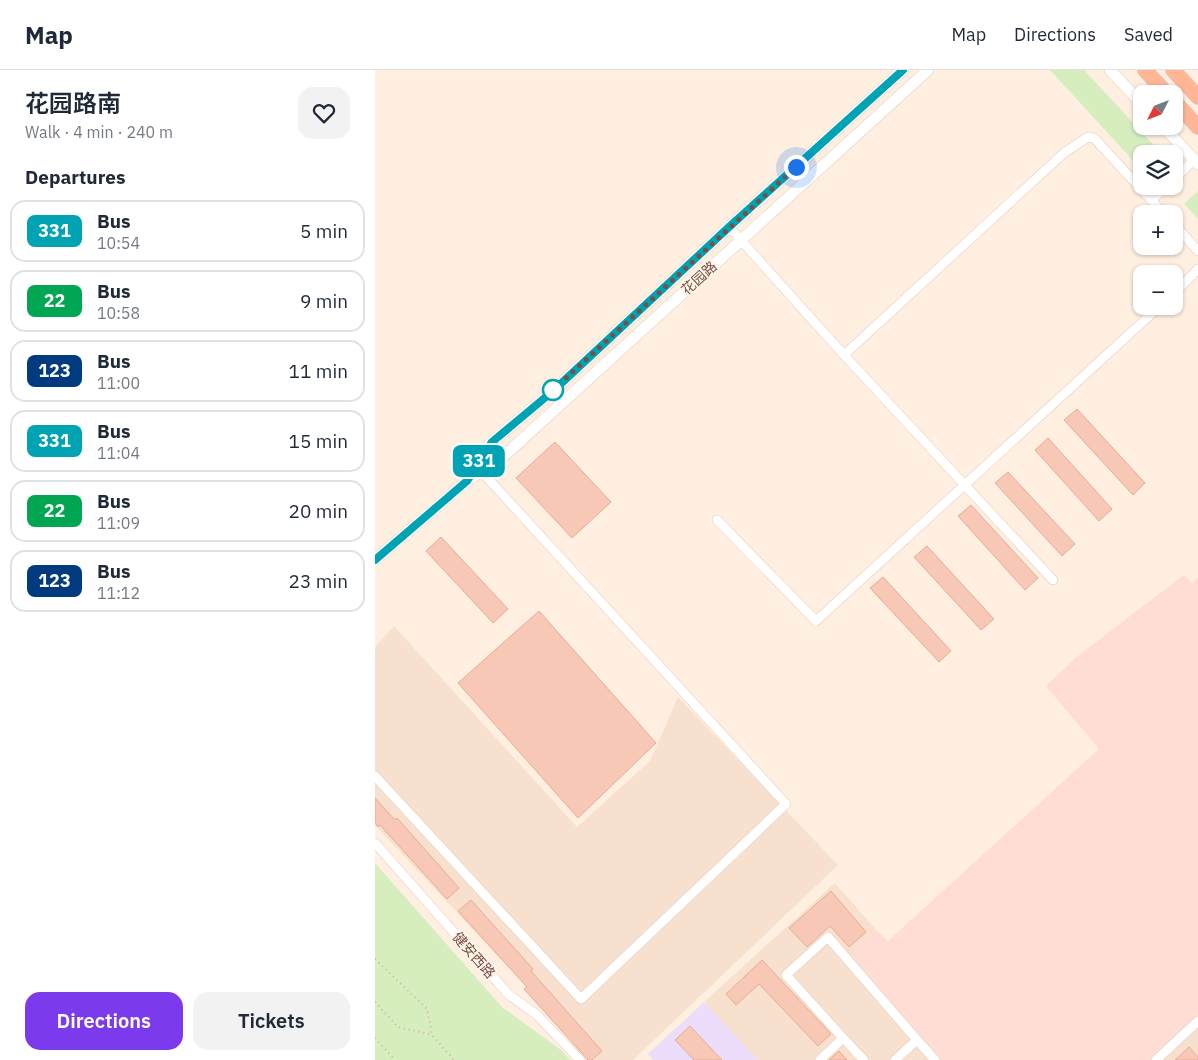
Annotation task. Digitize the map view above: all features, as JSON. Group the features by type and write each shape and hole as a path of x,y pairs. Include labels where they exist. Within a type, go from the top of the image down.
{"highway":[{"path":"1145,70 1159,85"},
{"path":"1173,70 1198,97"},
{"path":"1188,70 1198,84"},
{"path":"1183,111 1198,127"}],"street":[{"name":"花园路","path":"467,481 492,442 553,391 729,227 903,70"},
{"name":"花园路","path":"375,560 467,481 505,455 928,70"},
{"path":"1110,70 1133,95"},
{"path":"1171,135 1196,162 1183,173"},
{"path":"844,355 1065,152 1088,137 1093,138 1156,205"},
{"path":"796,167 807,180"},
{"path":"1152,200 1157,195"},
{"path":"729,227 844,355 1053,580"},
{"path":"1183,234 1198,251"},
{"path":"1183,285 1198,269"},
{"path":"717,520 816,621 1150,315"},
{"path":"375,776 581,999 786,804 481,471"},
{"name":"健安西路","path":"375,843 509,995 537,1015 580,1060"},
{"path":"864,1060 786,975 828,937 935,1060"},
{"path":"1156,1060 1198,1021"},
{"path":"820,1060 843,1038"},
{"path":"895,1060 917,1040"}],"path":[{"path":"375,959 427,1010 431,1035 454,1060"},
{"path":"375,1002 398,1027 431,1035"},
{"path":"375,1038 395,1060"}],"shaded area":[{"path":"1184,575 1192,583 1198,577 1198,1012 1146,1060 943,1060 848,956 876,930 888,941 1099,749 1046,686 1079,655"},
{"path":"394,626 577,827 650,761 678,697 838,865 633,1060 595,1060 375,825 375,647"},
{"path":"835,883 876,930 848,957 943,1060 758,1060 704,1002"},
{"path":"704,1002 758,1060 653,1060 648,1054"},
{"path":"1198,1012 1198,1060 1146,1060"}],"green space":[{"path":"1050,70 1084,70 1133,123 1133,135 1144,135 1154,145 1133,145 1133,160"},
{"path":"1198,191 1198,219 1184,204"},
{"path":"375,863 502,1007 561,1050 570,1060 375,1060"}],"building":[{"path":"1077,409 1145,483 1133,495 1064,420"},
{"path":"1048,438 1112,509 1099,521 1035,450"},
{"path":"555,442 611,502 572,538 516,478"},
{"path":"1008,472 1075,544 1062,556 995,483"},
{"path":"971,505 1038,578 1025,590 958,516"},
{"path":"441,537 508,609 493,623 426,551"},
{"path":"927,546 994,619 981,630 914,557"},
{"path":"883,577 951,651 939,662 870,588"},
{"path":"539,611 656,743 578,818 458,683"},
{"path":"375,798 395,820 397,818 459,888 447,899 380,825 378,827 375,823"},
{"path":"831,891 866,932 849,947 830,926 807,947 789,928"},
{"path":"471,900 533,969 531,971 602,1051 592,1060 588,1060 524,989 527,987 458,911"},
{"path":"762,960 831,1034 818,1046 759,984 736,1005 726,994"},
{"path":"690,1026 722,1060 694,1060 675,1040"},
{"path":"1189,1047 1198,1057 1198,1060 1175,1060"},
{"path":"839,1051 847,1060 829,1060 832,1057"}],"bus line":[{"name":"331","path":"375,560 467,481 492,442 553,391 729,227 903,70"}],"route":[{"path":"553,390 796,167"}]}
